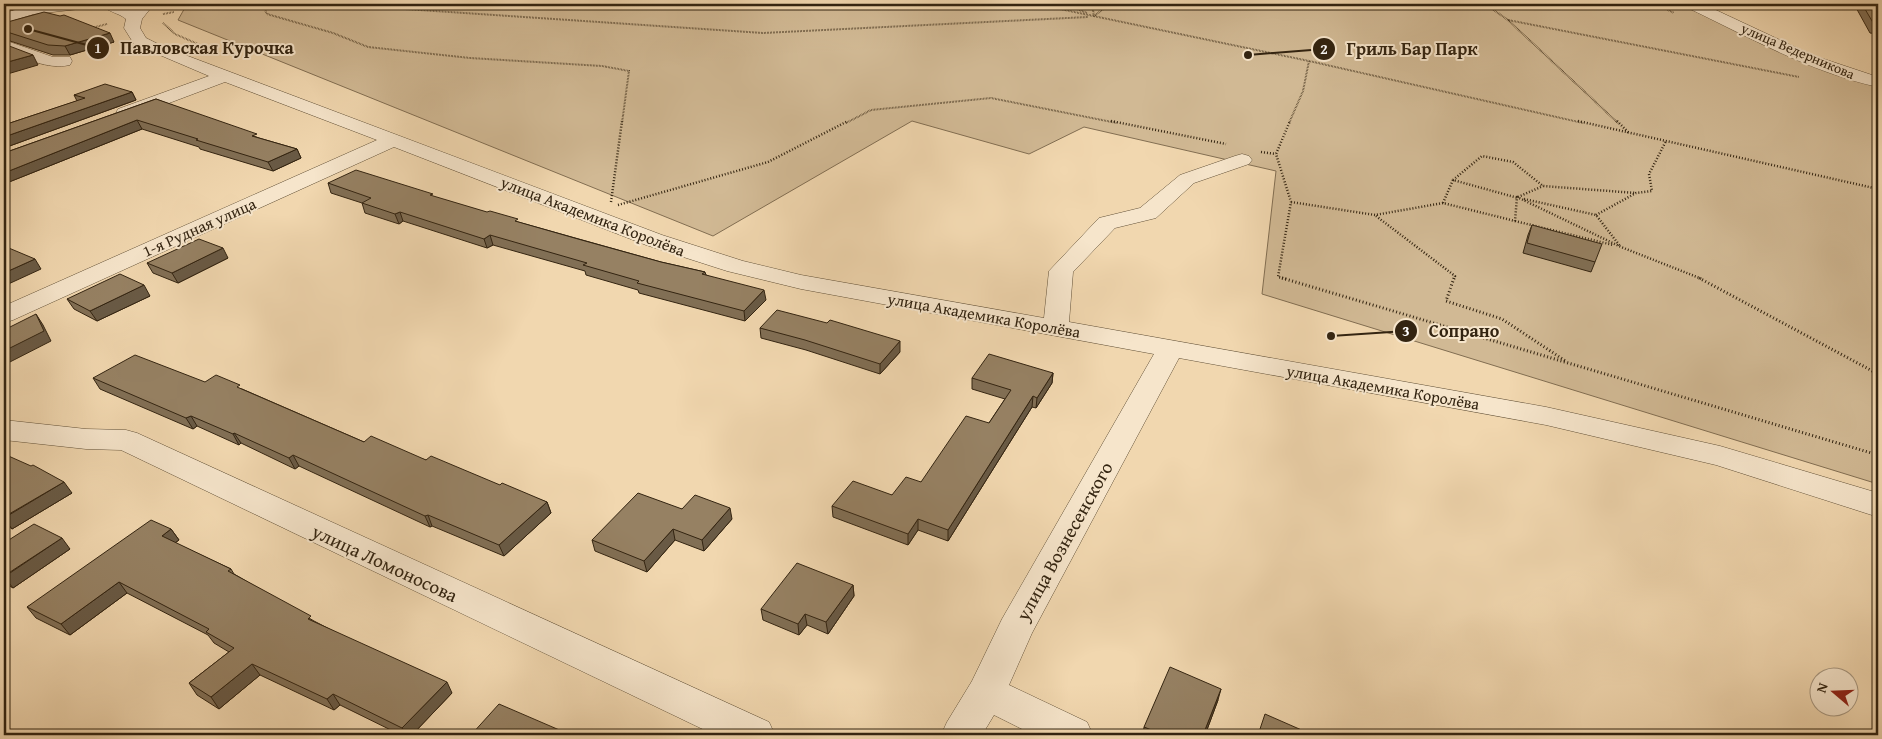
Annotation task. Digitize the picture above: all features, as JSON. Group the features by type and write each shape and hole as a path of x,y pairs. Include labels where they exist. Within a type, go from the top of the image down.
{"street":[{"path":"4,18 56,4"},
{"path":"32,10 88,4"},
{"path":"100,4 133,9"},
{"path":"108,4 125,11 133,9"},
{"name":"улица Ведерникова","path":"1691,4 1808,58 1864,79 1878,82"},
{"name":"улица Академика Королёва","path":"133,9 132,28 140,41 158,50 654,240 727,263 801,282 1546,416 1720,456 1878,505"},
{"path":"4,45 50,62 64,61"},
{"path":"104,120 224,76"},
{"name":"1-я Рудная улица","path":"4,315 394,140"},
{"path":"1056,328 1061,271 1107,223 1148,213 1187,179 1243,152"},
{"name":"улица Вознесенского","path":"961,735 986,693 1015,630 1170,348"},
{"name":"улица Ломоносова","path":"4,430 86,439 126,440 755,735"},
{"path":"986,693 1073,735"}],"path":[{"path":"262,4 267,14 333,33 368,47 470,58 602,66 628,71 610,207 768,162 871,110 991,98 1243,152 1276,154"},
{"path":"330,4 763,33 1094,16 1110,4"},
{"path":"1036,4 1309,61 1878,189"},
{"path":"1064,4 1094,16"},
{"path":"1092,4 1094,16"},
{"path":"1485,4 1508,20 1630,133"},
{"path":"1508,20 1800,77"},
{"path":"163,23 175,34 200,45"},
{"path":"1309,61 1303,91 1276,154 1291,202 1278,277 1878,455"},
{"path":"1517,198 1543,186 1636,194 1652,191 1649,174 1666,141"},
{"path":"1443,203 1453,180 1482,156 1513,162 1543,186"},
{"path":"1453,180 1517,198 1596,215 1636,194"},
{"path":"1515,221 1517,198"},
{"path":"1517,198 1621,247 1703,280 1878,374"},
{"path":"1291,202 1375,215 1443,203 1621,247"},
{"path":"1375,215 1455,276 1446,301 1502,319 1571,365"},
{"path":"1596,215 1621,247"}],"shaded area":[{"path":"187,4 1682,4 1849,79 1878,85 1878,484 1262,294 1276,171 1084,127 1029,154 912,121 713,236 178,20"}],"building":[{"path":"1862,4 1878,4 1878,26 1875,26"},
{"path":"44,12 60,16 64,15 110,33 65,46 48,45 4,31 4,23"},
{"path":"4,44 33,55 4,63"},
{"path":"105,84 132,92 4,137 4,125 85,98 74,95"},
{"path":"156,99 257,134 252,136 297,149 268,162 137,120 4,173 4,153"},
{"path":"356,170 433,194 430,195 518,219 515,221 661,262 705,272 702,274 764,290 744,311 637,283 639,281 583,265 587,263 490,235 484,239 400,212 395,214 362,203 371,198 328,183"},
{"path":"1532,225 1602,244 1595,262 1527,243"},
{"path":"199,239 223,248 172,273 147,263"},
{"path":"4,246 35,259 4,273"},
{"path":"120,274 144,285 90,311 67,299"},
{"path":"777,310 827,323 830,320 900,341 880,364 760,328"},
{"path":"36,314 44,331 4,351 4,330"},
{"path":"989,354 1053,373 1037,398 1033,396 948,530 918,519 908,534 832,506 853,481 892,495 906,477 921,482 966,416 989,423 1011,390 972,378"},
{"path":"135,355 205,382 216,375 240,385 237,387 364,442 371,436 426,460 431,456 500,485 502,483 547,502 499,545 428,515 425,516 293,455 289,458 234,433 191,416 186,418 93,378"},
{"path":"4,454 31,466 33,465 64,482 4,517"},
{"path":"638,493 682,509 695,495 730,508 702,540 673,529 644,561 592,540"},
{"path":"151,520 171,529 162,536 231,569 228,571 311,616 308,619 447,682 402,728 333,694 327,699 252,664 211,697 189,683 234,648 206,632 209,629 119,582 61,624 27,607"},
{"path":"34,524 62,538 4,576 4,543"},
{"path":"797,563 853,585 826,622 805,614 798,624 761,609"},
{"path":"1170,667 1221,689 1203,735 1164,735 1144,727"},
{"path":"499,704 571,735 471,735"},
{"path":"1265,714 1313,735 1258,735"}],"place":[{"name":"Павловская Курочка","path":"28,29"},
{"name":"Гриль Бар Парк","path":"1248,55"},
{"name":"Сопрано","path":"1331,336"}]}
